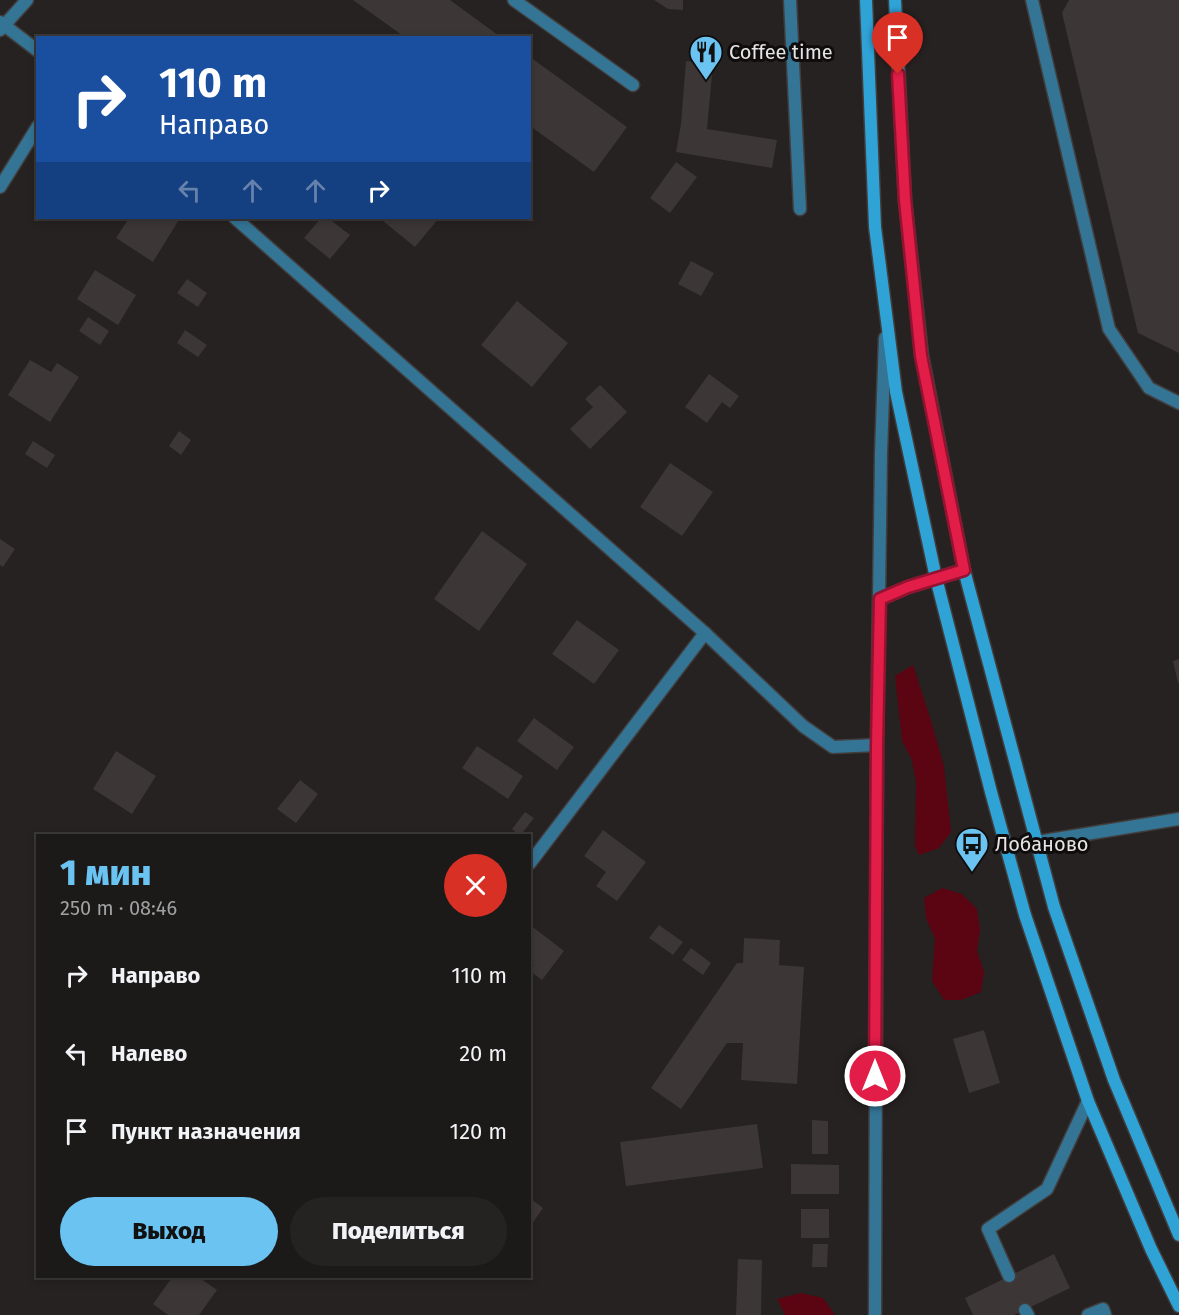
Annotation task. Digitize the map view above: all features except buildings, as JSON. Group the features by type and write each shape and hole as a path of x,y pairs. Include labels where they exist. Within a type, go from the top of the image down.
{"main road":[{"path":"866,0 875,227 896,392 936,578 1025,915 1088,1101 1151,1249 1179,1306"},
{"path":"895,0 905,200 921,356 964,570 1054,907 1114,1080 1179,1235"}],"street":[{"path":"27,0 2,26 36,50"},
{"path":"514,0 633,85"},
{"path":"790,0 800,209"},
{"path":"1032,0 1109,329 1149,388 1179,403"},
{"path":"0,187 36,129"},
{"path":"236,219 705,633 803,726 833,747 877,745"},
{"path":"875,1315 877,745 881,454 886,316"},
{"path":"880,599 908,587 964,570"},
{"path":"531,862 705,633"},
{"path":"1037,842 1179,819"},
{"path":"1009,1276 988,1229 1047,1190 1088,1101"},
{"path":"1088,1315 1103,1309 1105,1315"}],"shaded area":[{"path":"913,665 944,767 951,832 939,848 919,855 915,846 916,782 912,760 902,741 895,676"},
{"path":"942,888 962,894 977,909 980,930 977,951 984,972 981,992 961,1000 944,1000 932,981 935,939 926,918 924,898"},
{"path":"801,1293 823,1298 835,1315 785,1315 777,1299"}],"place":[{"name":"Coffee time","path":"706,81"},
{"name":"Лобаново","path":"972,873"}],"route":[{"path":"875,1076 880,599 908,587 964,570 921,356 905,200 898,74"}]}
